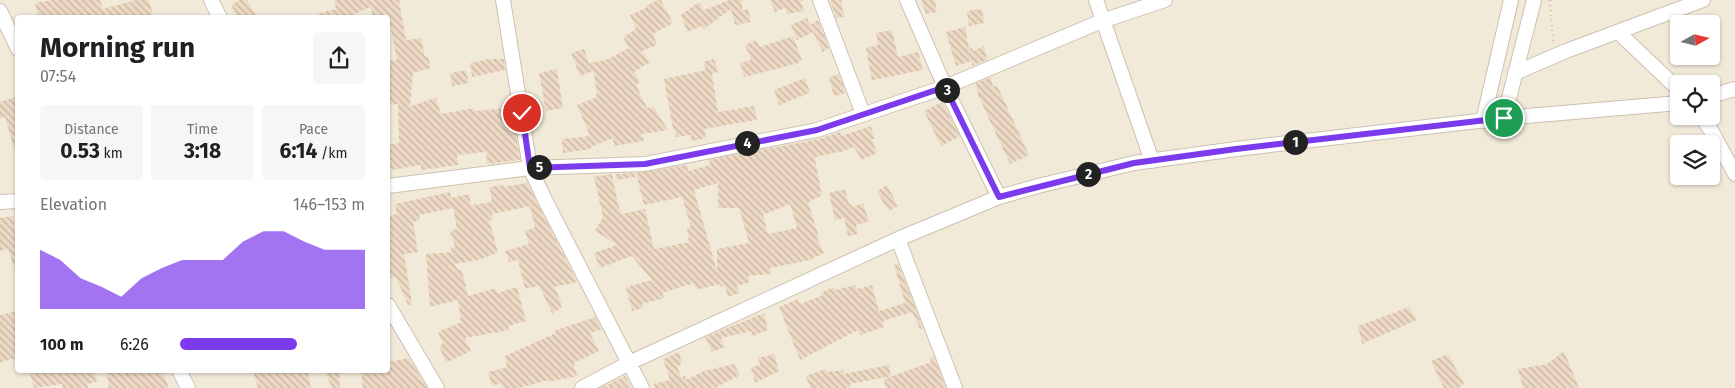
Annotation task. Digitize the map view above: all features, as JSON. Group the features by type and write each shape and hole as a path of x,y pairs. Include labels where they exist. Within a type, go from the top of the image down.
{"street":[{"path":"210,0 218,15"},
{"path":"503,0 530,168 642,388"},
{"path":"820,0 863,114"},
{"path":"907,0 945,87 999,197"},
{"path":"1096,0 1152,161"},
{"path":"390,186 530,168 645,164 817,130 945,87 1102,21 1165,0"},
{"path":"1483,121 1511,0"},
{"path":"1504,118 1534,0"},
{"path":"1515,73 1566,51 1703,0"},
{"path":"0,12 15,43"},
{"path":"1618,32 1670,81"},
{"path":"1720,93 1735,89"},
{"path":"582,388 629,363 898,239 999,197 1125,165 1152,161 1246,148 1504,118 1670,104"},
{"path":"1707,125 1735,174"},
{"path":"0,202 15,201"},
{"path":"898,239 955,388"},
{"path":"390,308 438,388"},
{"path":"180,373 188,388"}],"path":[{"path":"1550,0 1553,46 1559,50 1566,51"}],"shaded area":[{"path":"0,0 1735,0 1735,388 0,388"}],"building":[{"path":"53,0 100,0 103,9 136,0 149,0 153,15 37,15 35,3"},
{"path":"240,0 247,0 255,15 236,15 231,5"},
{"path":"334,0 399,0 406,40 421,38 425,57 428,56 431,68 413,73 410,106 436,98 441,114 474,108 475,111 509,108 511,123 514,123 520,160 487,164 486,152 457,155 458,165 421,170 421,165 391,170 390,145 399,143 398,104 390,105 390,61 397,60 390,15 372,15 371,7 352,15 316,15 336,9"},
{"path":"661,0 673,23 653,34 657,45 642,51 650,62 634,72 640,82 636,85 647,108 654,107 668,130 642,134 644,141 614,146 613,138 591,147 591,149 563,153 562,139 590,136 577,105 597,97 594,71 580,76 571,53 584,49 589,63 606,60 629,48 623,37 636,29 630,15 646,8 646,6"},
{"path":"729,0 743,0 741,2 743,10 748,9 751,22 735,25 731,9 704,29 702,26 687,32 681,15 699,2 704,10"},
{"path":"770,0 803,0 801,2 804,11 787,14 785,8 775,12"},
{"path":"830,0 841,0 844,17 836,18"},
{"path":"921,0 935,0 937,12 926,14"},
{"path":"982,9 984,23 969,26 967,11"},
{"path":"807,18 810,25 818,20 829,48 823,52 813,32 797,40 791,25"},
{"path":"965,27 969,49 972,48 973,51 984,46 987,60 972,66 971,61 956,66 946,32"},
{"path":"892,30 898,57 918,52 923,70 872,80 866,48 878,45 876,33"},
{"path":"793,36 802,60 799,63 744,77 740,63 751,60 745,45 756,40 760,47"},
{"path":"488,59 504,59 505,70 472,77 470,63"},
{"path":"714,59 718,72 712,74 718,112 754,106 757,120 704,129 706,138 692,141 691,135 676,137 664,79 706,70 703,62"},
{"path":"557,69 563,108 546,111 539,73"},
{"path":"466,70 469,83 452,86 450,73"},
{"path":"839,74 846,93 834,96 829,77"},
{"path":"991,77 993,87 997,85 1029,155 1010,164 978,95 976,83"},
{"path":"805,78 810,93 779,105 774,90"},
{"path":"15,97 15,149 5,117 0,119 0,102"},
{"path":"942,102 960,136 941,146 924,111"},
{"path":"871,126 874,139 872,139 877,153 861,160 854,147 838,153 816,157 822,196 808,202 819,237 817,238 824,253 810,260 770,268 771,274 748,276 750,282 737,286 739,293 728,297 725,286 721,287 720,284 696,290 694,283 662,293 664,298 642,304 643,308 632,311 626,287 652,280 632,256 600,268 594,253 617,245 595,231 603,217 594,177 612,174 622,214 645,209 654,249 689,242 687,227 691,227 682,197 644,205 636,173 687,165 688,171 710,165 709,160 819,139 840,132 841,136","holes":["718,183 718,208 739,208 749,243 717,249 717,271 694,190","790,204 797,228 768,234 763,215"]},
{"path":"635,173 635,177 617,180 616,174"},
{"path":"526,181 577,282 554,287 562,303 560,303 562,308 552,313 539,286 525,289 518,260 509,262 505,251 529,244 525,231 535,228 530,206 492,214 493,220 489,220 498,252 482,259 455,264 458,270 462,270 468,296 496,288 497,293 517,287 526,321 508,326 509,330 465,338 471,351 446,363 439,346 443,344 438,332 461,322 458,300 430,307 426,254 452,252 451,248 455,247 450,231 457,229 453,208 419,215 420,220 413,222 418,252 404,254 412,304 408,305 396,277 390,278 390,216 397,214 395,204 450,192 451,198 469,194 471,205 492,202 490,187 504,185 504,187 526,183"},
{"path":"887,185 898,206 888,211 877,191"},
{"path":"845,189 849,204 852,207 863,203 869,221 856,225 858,234 848,236 844,218 835,220 829,193"},
{"path":"13,216 15,271 8,249 0,251 0,218"},
{"path":"898,264 923,328 920,329 912,312 883,321 884,327 860,335 858,330 800,360 779,307 798,299 800,304 823,295 822,292 834,287 835,290 855,285 857,289 872,285 879,311 905,303 894,265"},
{"path":"1409,307 1417,320 1362,344 1358,326"},
{"path":"15,312 15,359 0,362 0,315"},
{"path":"764,313 768,330 753,336 751,331 721,338 725,347 712,352 705,337"},
{"path":"595,317 602,329 590,333 599,351 574,363 577,376 548,382 548,380 520,388 503,388 501,383 492,386 488,372 507,367 505,356 556,333 554,331"},
{"path":"1564,351 1579,388 1523,388 1518,369 1547,364"},
{"path":"679,352 682,364 677,366 681,377 685,376 686,380 704,371 734,364 740,375 715,388 654,388 654,384 670,380 663,359"},
{"path":"774,354 779,371 755,383 751,367 760,365 758,358"},
{"path":"1448,354 1464,384 1458,388 1444,388 1431,361"},
{"path":"930,357 934,357 946,388 886,388 884,379 931,362"},
{"path":"409,358 427,388 363,388 361,373 390,373 390,362"},
{"path":"889,365 891,376 850,384 851,388 810,388 806,376 825,369 827,372 843,370 844,374"},
{"path":"30,373 95,373 97,382 87,384 88,388 63,388 62,384 34,388"},
{"path":"107,373 163,373 169,388 109,388"},
{"path":"254,373 308,373 311,388 258,388"},
{"path":"325,373 339,373 340,388 332,388"},
{"path":"625,376 632,388 601,388"}],"route":[{"path":"522,113 530,168 645,164 817,130 945,87 999,197 1134,163 1236,149 1504,118"}]}
